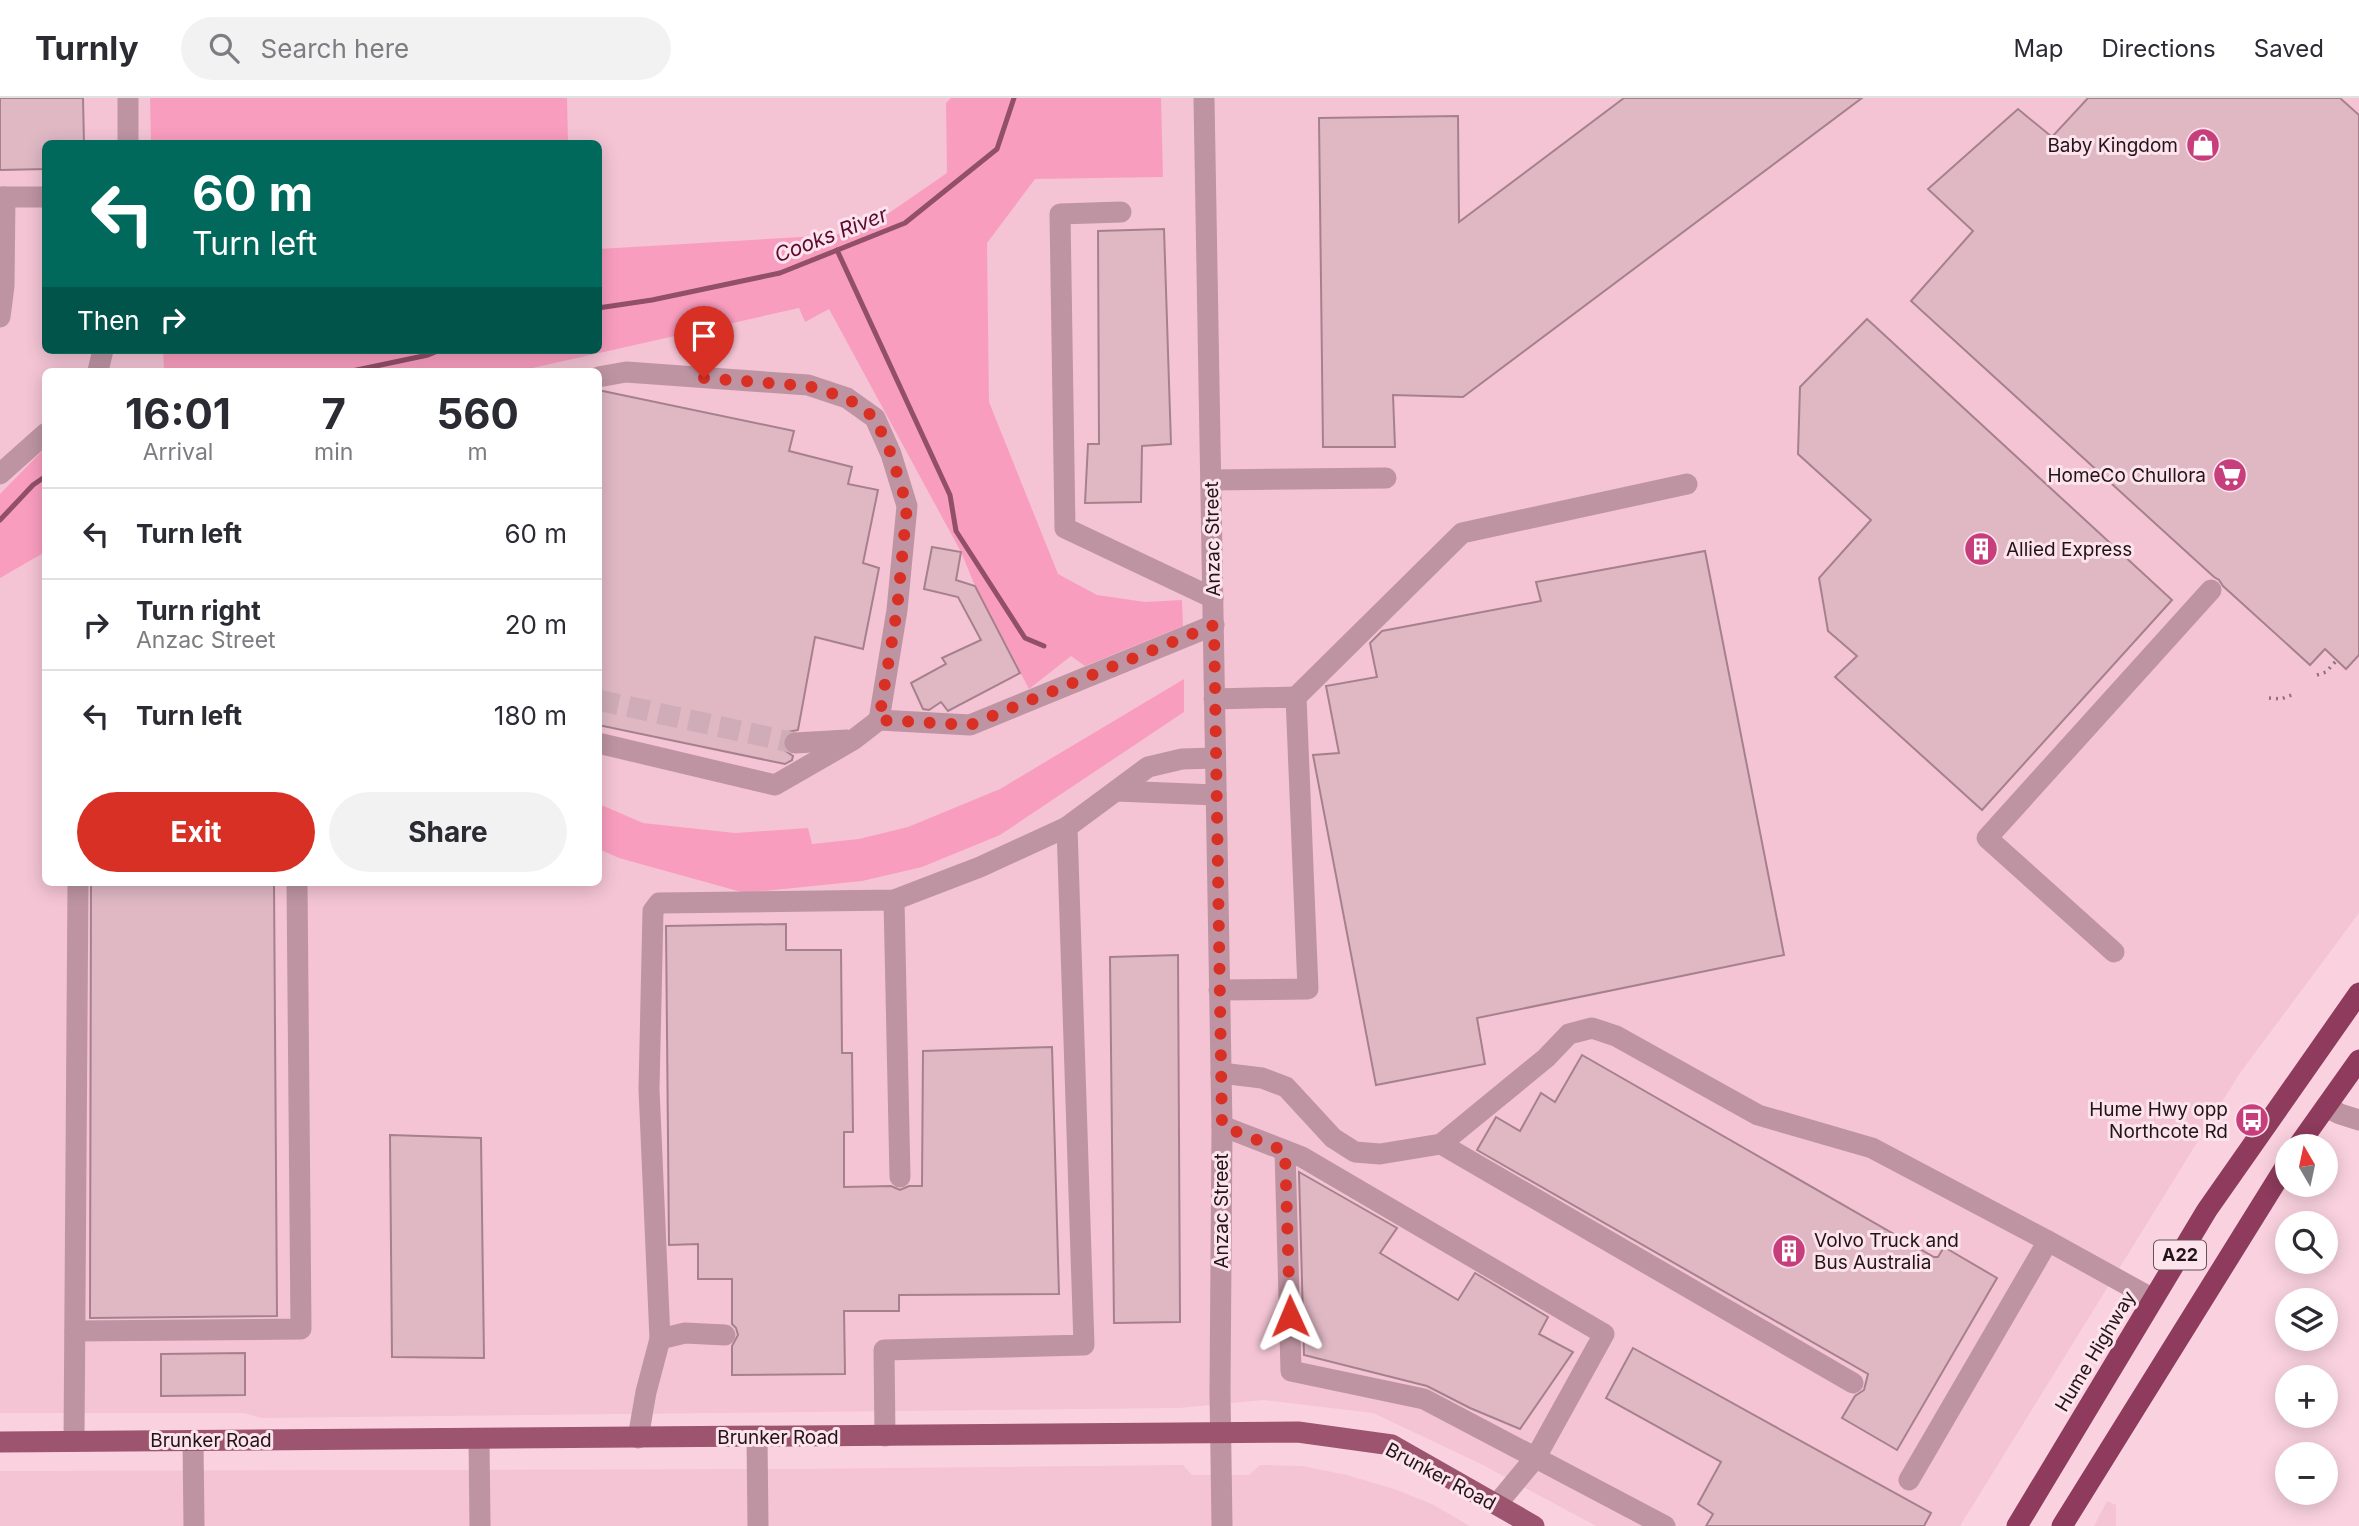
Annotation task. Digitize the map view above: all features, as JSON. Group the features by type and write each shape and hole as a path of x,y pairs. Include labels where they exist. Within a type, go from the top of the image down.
{"highway":[{"name":"Hume Highway","path":"2017,1526 2207,1210 2359,993"},
{"path":"2307,1134 2359,1060"},
{"name":"A22","path":"2062,1526 2275,1183"}],"main road":[{"name":"Brunker Road","path":"0,1442 1298,1432 1392,1445 1534,1526"}],"street":[{"path":"128,98 128,140"},
{"name":"Anzac Street","path":"1204,98 1222,1126 1223,1526"},
{"path":"0,317 4,286 2,197 42,197"},
{"path":"1121,212 1060,214 1065,528 1213,598"},
{"path":"602,376 626,372 808,386 847,398 875,418 891,454 907,506 897,610 879,720"},
{"path":"0,474 42,437"},
{"path":"1211,480 1386,478"},
{"path":"1214,699 1296,697 1462,533 1687,484"},
{"path":"2114,952 1987,838 2211,590"},
{"path":"602,744 775,785 853,740 879,720 970,725 1214,625"},
{"path":"1219,990 1308,989 1296,697"},
{"path":"795,743 853,740"},
{"path":"638,1438 646,1392 660,1339 649,1089 653,911 659,903 894,900 979,867 1067,827 1148,767 1182,759 1215,758"},
{"path":"1116,791 1216,795"},
{"path":"886,1436 884,1350 1084,1345 1067,827"},
{"path":"74,1441 78,886"},
{"path":"75,1331 301,1329 298,886"},
{"path":"894,900 900,1177"},
{"path":"1221,1073 1262,1078 1286,1087 1333,1138 1355,1152 1380,1154 1441,1144 1546,1058 1569,1034 1592,1028 1616,1036 1758,1115 1872,1148 2153,1299"},
{"path":"2326,1107 2359,1120"},
{"path":"1222,1126 1302,1157 1604,1334 1535,1457 1497,1504"},
{"path":"1441,1144 1853,1383"},
{"path":"1285,1151 1291,1371 1424,1399 1665,1526"},
{"path":"1909,1480 2048,1241"},
{"path":"660,1339 685,1333 725,1335"},
{"path":"757,1437 758,1526"},
{"path":"479,1439 480,1526"},
{"path":"193,1441 194,1526"}],"path":[{"path":"2317,675 2326,672 2337,660"},
{"path":"2269,698 2281,699 2294,694"}],"shaded area":[{"path":"0,98 2359,98 2359,913 2240,1073 1960,1526 1596,1526 1479,1463 1373,1413 1263,1400 1179,1408 261,1418 244,1413 0,1413"},
{"path":"150,98 567,98 568,140 151,140"},
{"path":"951,98 1161,98 1163,177 1035,179 987,243 989,402 1058,574 1097,595 1145,602 1182,600 1183,626 1085,666 1071,656 1029,689 975,586 961,552 829,309 805,322 799,308 602,352 602,249 836,235 889,213 947,173 946,103"},
{"path":"163,354 595,354 532,368 164,368"},
{"path":"42,451 42,554 0,578 0,494"},
{"path":"1184,679 1184,712 1000,835 922,867 862,881 745,893 619,858 602,850 602,805 643,823 735,833 808,828 812,844 859,839 908,827 1000,789"},
{"path":"1183,1465 1192,1475 1249,1475 1260,1465 1302,1466 1347,1475 1432,1504 1470,1526 0,1526 0,1471"},
{"path":"2107,1501 2116,1505 2116,1526 2094,1526"}],"building":[{"path":"0,98 83,98 84,140 42,140 42,169 0,170"},
{"path":"1624,98 1862,98 1463,397 1393,395 1395,447 1323,447 1319,118 1458,116 1459,222"},
{"name":"HomeCo Chullora","path":"2088,98 2340,98 2359,115 2359,655 2346,669 2325,649 2310,665 1911,301 1973,231 1928,189 2018,109 2052,137"},
{"path":"1164,229 1171,444 1142,446 1141,502 1085,503 1088,444 1099,444 1098,231"},
{"name":"Allied Express","path":"1867,319 2172,600 1982,810 1835,677 1857,656 1828,631 1819,578 1871,520 1798,454 1800,387"},
{"path":"602,391 794,431 789,451 852,467 848,484 878,490 863,563 879,568 863,649 815,637 798,730 788,732 783,738 784,750 793,756 792,760 785,764 602,726"},
{"path":"932,547 961,552 956,580 975,586 1020,673 948,711 941,702 929,710 923,709 911,683 946,664 942,658 981,640 958,597 924,589"},
{"path":"1705,551 1784,955 1477,1018 1485,1064 1376,1085 1313,755 1339,753 1326,686 1377,677 1370,643 1382,631 1541,601 1536,582"},
{"path":"91,886 274,886 277,1316 90,1318"},
{"path":"786,924 786,950 841,950 842,1053 852,1053 853,1132 844,1132 844,1187 891,1186 900,1190 909,1186 922,1186 923,1051 1052,1047 1059,1294 899,1295 899,1311 844,1311 845,1374 732,1375 732,1346 738,1335 732,1324 732,1279 698,1279 698,1244 669,1245 666,926"},
{"path":"1178,955 1180,1322 1114,1323 1110,957"},
{"name":"Volvo Truck and Bus Australia","path":"1582,1055 1934,1257 1938,1257 1944,1247 1997,1278 1897,1450 1842,1418 1855,1396 1864,1390 1868,1374 1477,1150 1496,1117 1520,1131 1541,1093 1555,1102"},
{"path":"390,1135 481,1138 484,1358 392,1357"},
{"path":"1299,1172 1397,1228 1380,1253 1458,1300 1475,1273 1548,1317 1539,1334 1573,1352 1520,1429 1427,1386 1304,1355"},
{"path":"1633,1348 1931,1513 1924,1526 1706,1526 1713,1514 1698,1504 1721,1462 1606,1398"},
{"path":"245,1353 245,1395 161,1396 161,1354"}],"waterway":[{"name":"Cooks River","path":"602,307 652,300 780,273 905,223 997,149 1014,98"},
{"path":"837,250 950,495 956,531 1025,638 1044,646"},
{"name":"Cooks River","path":"366,368 430,354"},
{"name":"Cooks River","path":"0,520 42,479"}],"tunnel":[{"path":"602,701 795,743"}],"place":[{"name":"Baby Kingdom","path":"2203,145"},
{"name":"HomeCo Chullora","path":"2230,475"},
{"name":"Allied Express","path":"1981,549"},
{"name":"Hume Hwy opp Northcote Rd","path":"2252,1120"},
{"name":"Volvo Truck and Bus Australia","path":"1789,1251"}],"route":[{"path":"704,378 808,386 847,398 875,418 891,454 907,506 897,610 879,720 970,725 1214,625 1222,1126 1285,1151 1290,1316"}]}
